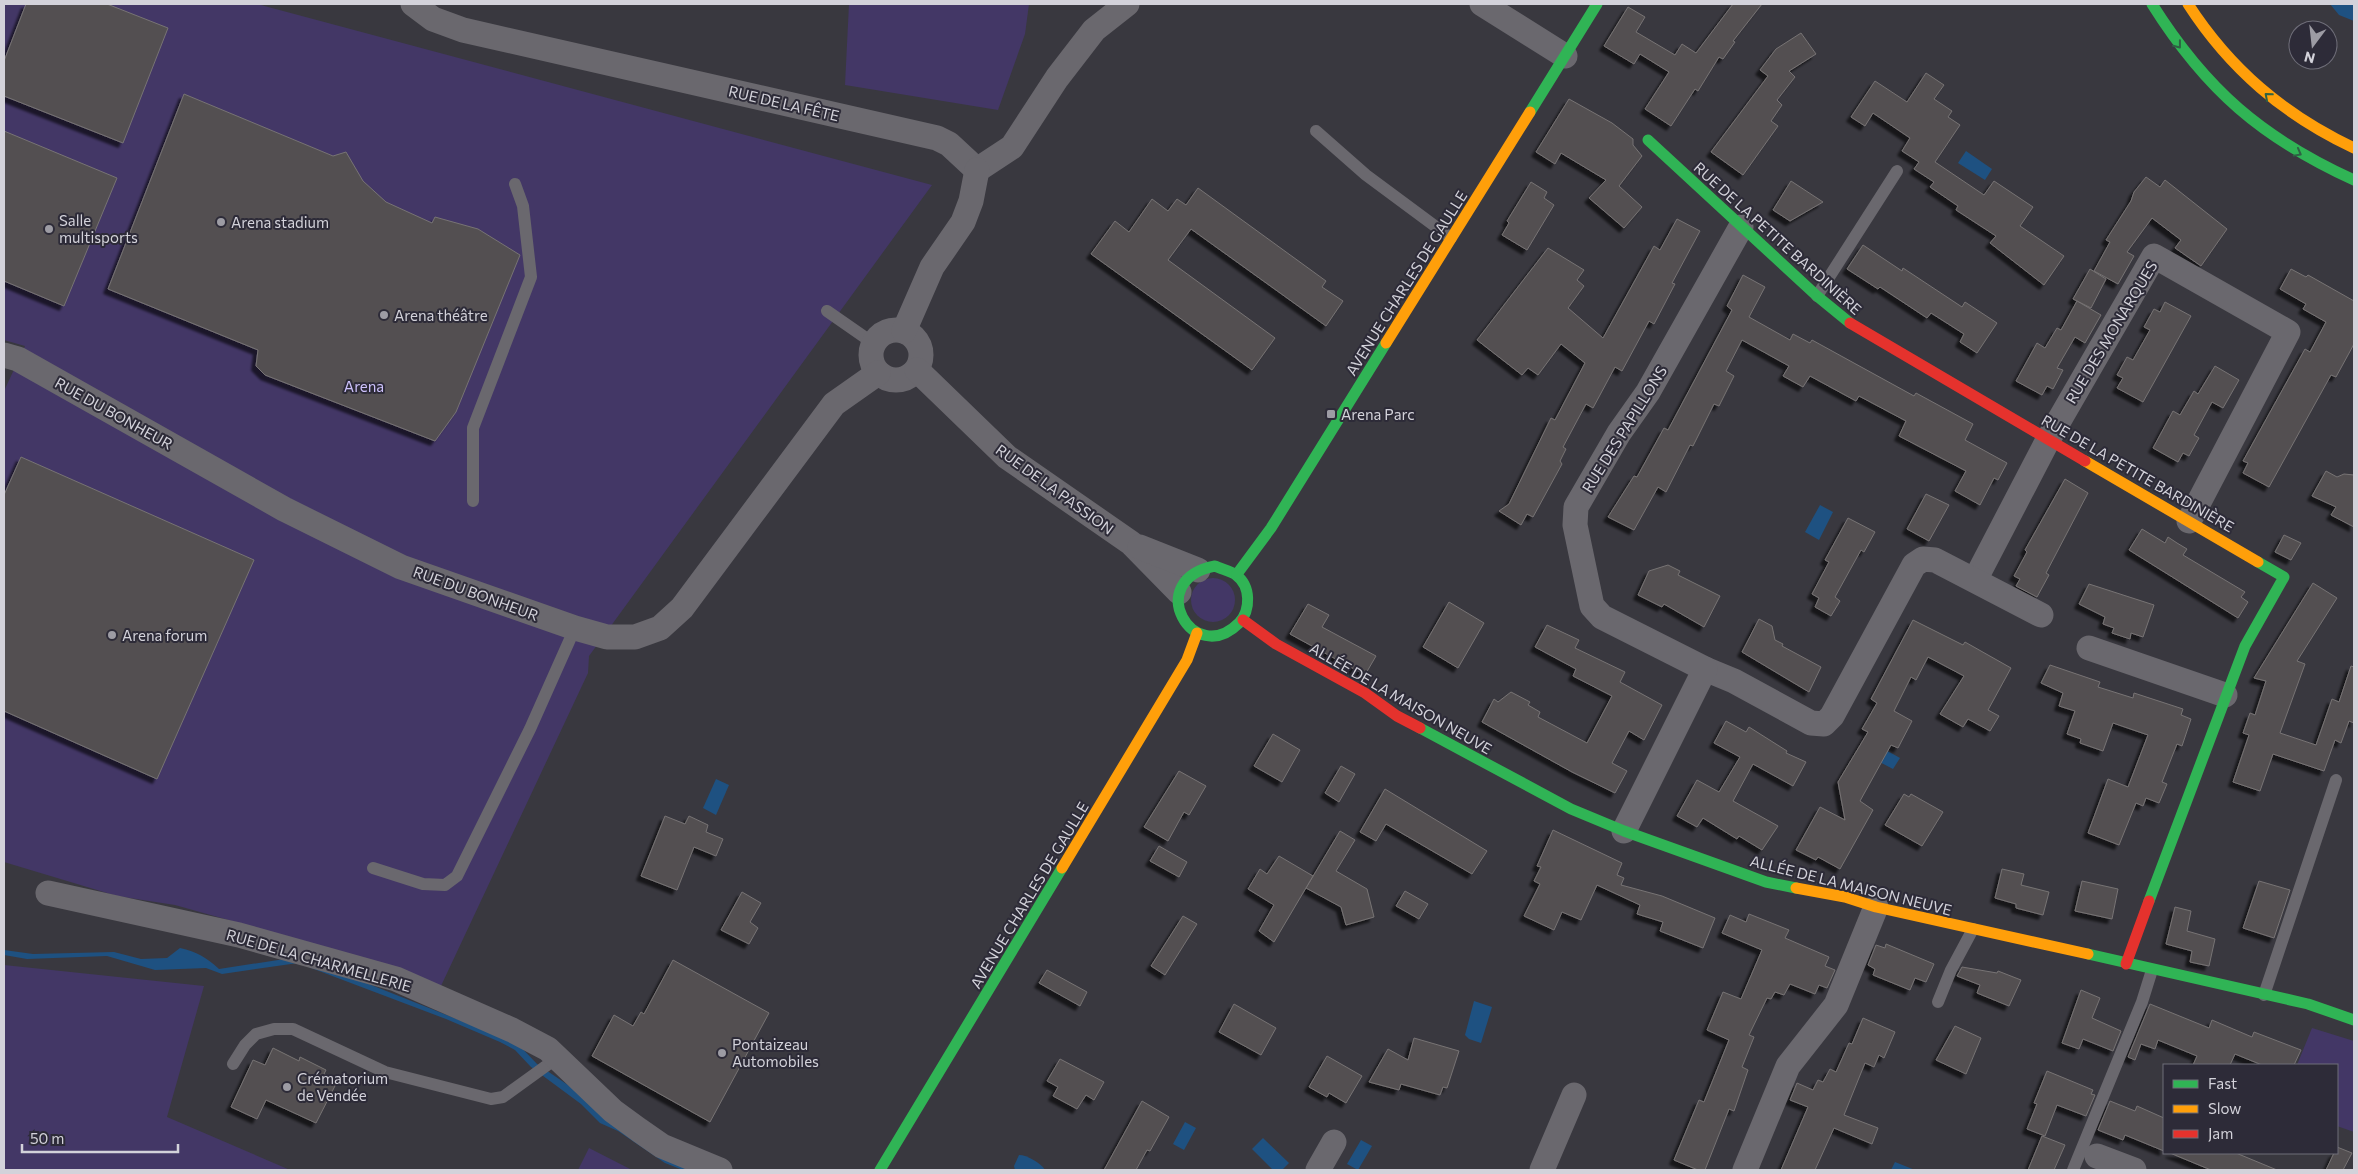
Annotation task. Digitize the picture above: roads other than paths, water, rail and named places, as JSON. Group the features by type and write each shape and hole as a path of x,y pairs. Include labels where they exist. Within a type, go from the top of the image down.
{"street":[{"name":"RUE DE LA FÊTE","path":"413,4 433,19 463,30 938,138 949,144 977,170"},
{"path":"904,331 932,267 963,222 971,201 977,170 1012,147 1057,78 1094,30 1127,4"},
{"path":"1482,4 1565,56"},
{"name":"AVENUE CHARLES DE GAULLE","path":"1237,574 1281,512 1597,4"},
{"path":"2152,4 2174,39 2199,71 2226,99 2256,125 2288,148 2323,167 2354,180"},
{"path":"2188,4 2198,21 2221,50 2274,101 2304,122 2354,148"},
{"name":"RUE DE LA PETITE BARDINIÈRE","path":"1648,140 1817,296 1870,337 2049,438 2284,577 2244,646 2126,964"},
{"name":"RUE DES PAPILLONS","path":"1741,227 1648,392 1619,432 1576,507 1575,525 1592,606 1602,617 1705,669 1734,681 1811,723 1824,724 1832,716 1914,565 1923,559 1935,560 1975,580"},
{"name":"RUE DES MONARQUES","path":"2049,438 2154,256 2288,332 2189,521"},
{"path":"892,329 904,331 915,338 920,345 922,354 917,370 910,376 894,380 878,374 871,359 873,343 885,332 892,329"},
{"name":"RUE DU BONHEUR","path":"4,355 18,359 284,509 400,567 575,628 607,637 635,637 660,628 682,608 834,404 878,374"},
{"name":"RUE DE LA PASSION","path":"917,370 1007,457 1131,544"},
{"path":"2041,615 1975,580 2049,438"},
{"path":"1131,544 1198,570"},
{"path":"1131,544 1179,592"},
{"path":"1215,566 1227,568 1237,574 1244,582 1249,601 1243,620 1236,628 1223,635 1207,636 1197,633 1188,626 1181,616 1178,604 1179,587 1192,572 1215,566"},
{"name":"ALLÉE DE LA MAISON NEUVE","path":"1243,620 1276,644 1365,693 1397,716 1572,809 1624,831 1766,882 1845,897 1876,907 2308,1004 2354,1020"},
{"name":"AVENUE CHARLES DE GAULLE","path":"880,1170 1187,660 1197,633"},
{"path":"2089,648 2225,695"},
{"path":"1624,831 1705,669"},
{"name":"RUE DE LA CHARMELLERIE","path":"48,893 239,935 396,979 512,1030 548,1049 553,1060 613,1111 639,1130 662,1146 720,1170"},
{"path":"1746,1170 1788,1066 1836,1006 1876,907"},
{"path":"1542,1170 1574,1096"},
{"path":"1318,1170 1334,1142"},
{"path":"2097,1156 2134,1170"}],"lane":[{"path":"1316,132 1366,175 1451,238"},
{"path":"1817,296 1897,171"},
{"path":"473,501 473,428 531,277 523,206 515,184"},
{"path":"827,311 873,343"},
{"path":"373,868 423,884 445,885 457,876 530,729 575,628"},
{"path":"2264,994 2336,780"},
{"path":"1938,1002 1950,970 1973,929"},
{"path":"2073,1170 2142,1002 2152,970"},
{"path":"233,1064 246,1044 256,1034 274,1029 293,1029 385,1072 491,1099 503,1096 553,1060"}],"water":[{"path":"2330,4 2354,4 2354,21 2339,15"},
{"path":"1966,151 1992,169 1985,180 1958,163"},
{"path":"1820,505 1833,512 1819,540 1805,532"},
{"path":"1877,745 1900,758 1893,769 1870,757"},
{"path":"716,779 729,785 716,815 703,808"},
{"path":"180,948 201,956 219,969 291,958 336,971 517,1043 537,1064 693,1170 683,1170 665,1163 618,1131 600,1123 581,1104 531,1067 515,1050 500,1042 446,1019 298,963 222,974 206,968 155,970 107,956 27,959 4,955 4,950 33,954 114,952 141,959 167,958"},
{"path":"1474,1001 1492,1007 1481,1043 1469,1039 1465,1035"},
{"path":"1185,1122 1196,1128 1184,1150 1173,1144"},
{"path":"1263,1138 1289,1163 1282,1170 1273,1170 1252,1149"},
{"path":"1361,1140 1372,1146 1358,1170 1347,1164"},
{"path":"1019,1155 1034,1160 1045,1170 1015,1170 1014,1166"},
{"path":"1895,1162 1915,1170 1891,1170"}],"place":[{"name":"Arena stadium","path":"221,222"},
{"name":"Salle multisports","path":"49,229"},
{"name":"Arena théâtre","path":"384,315"},
{"name":"Arena Parc","path":"1331,414"},
{"name":"Arena forum","path":"112,635"},
{"name":"Pontaizeau Automobiles","path":"722,1053"},
{"name":"Crématorium de Vendée","path":"287,1087"}],"park label":[{"name":"Arena","path":"364,386"}]}
